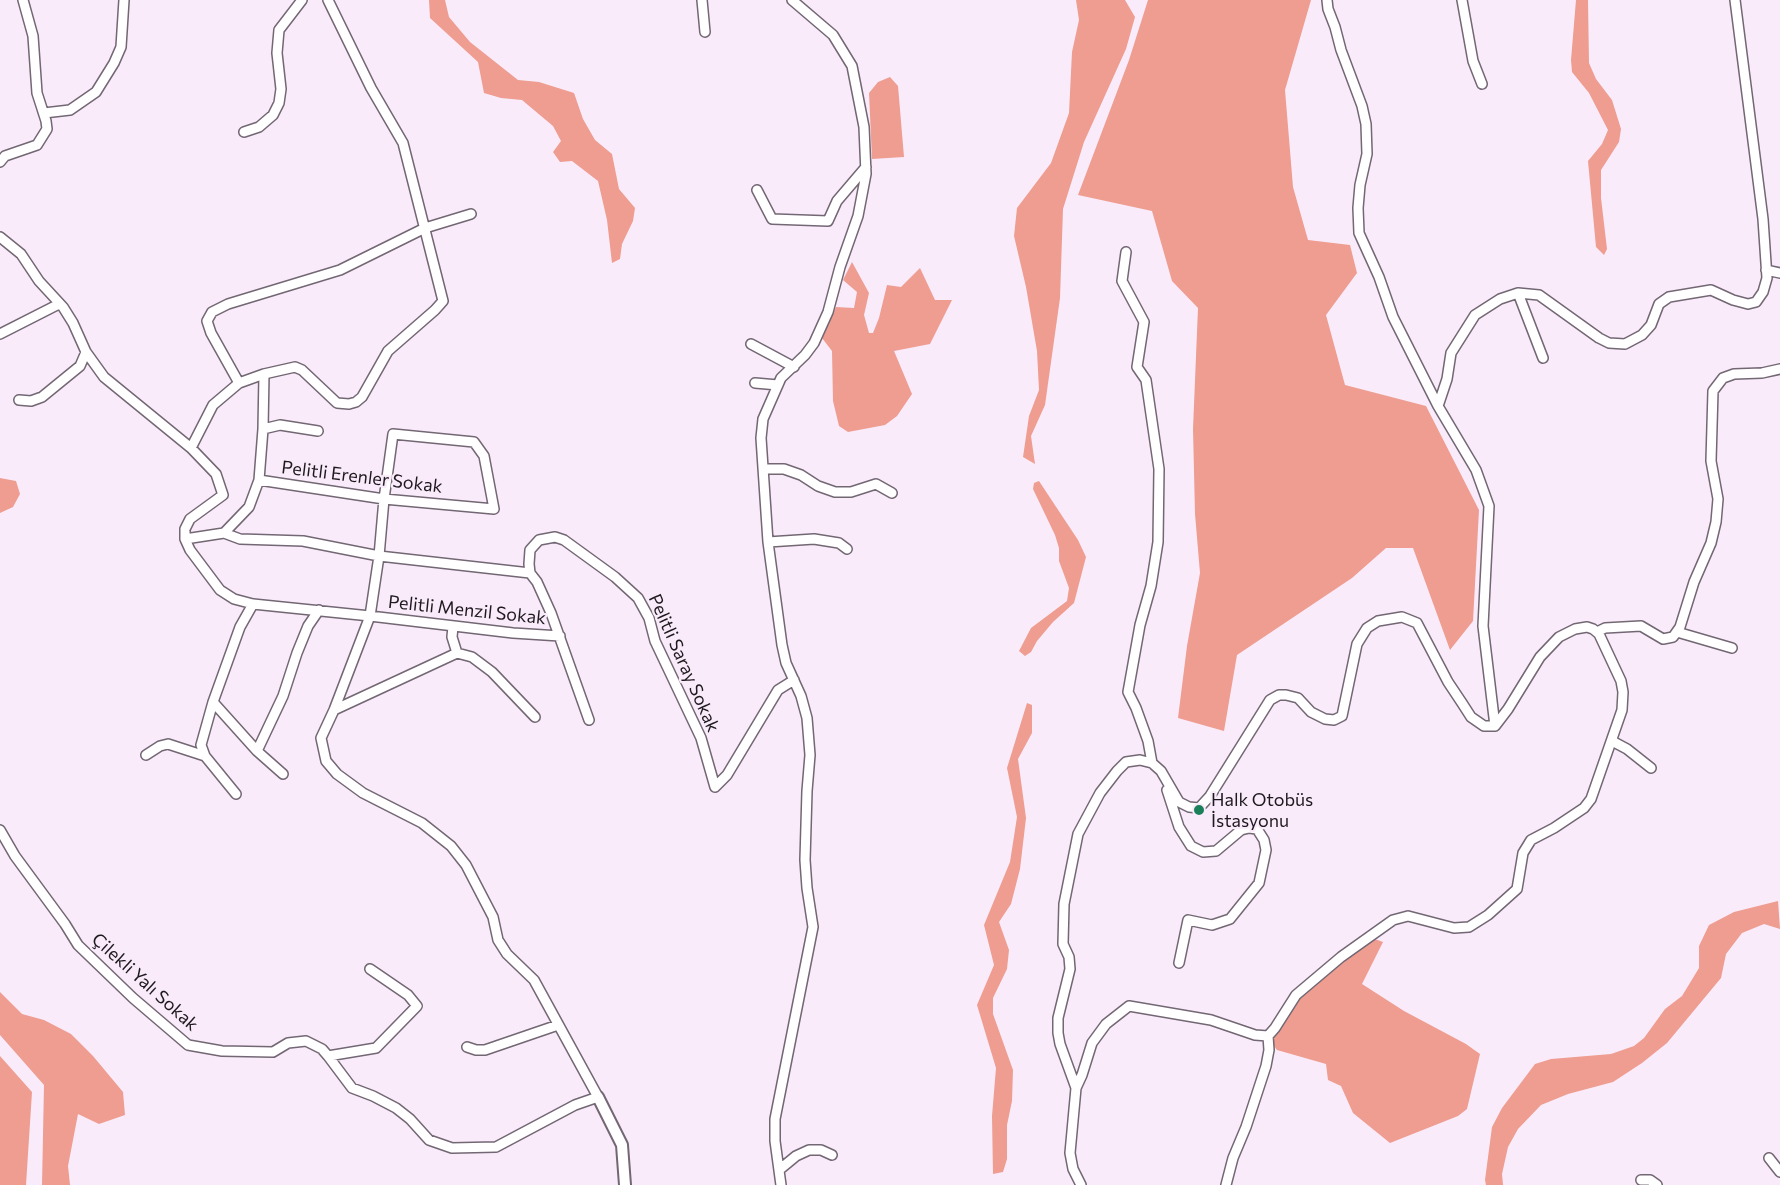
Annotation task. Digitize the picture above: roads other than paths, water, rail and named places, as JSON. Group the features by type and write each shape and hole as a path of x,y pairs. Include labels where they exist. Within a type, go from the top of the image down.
{"street":[{"path":"0,162 6,156 37,145 47,129 37,93 33,36 23,0"},
{"path":"44,113 70,110 96,92 121,47 123,0"},
{"path":"244,132 259,127 273,115 279,103 281,89 277,53 279,30 302,0"},
{"path":"191,448 213,405 239,383 264,374 295,367 302,370 337,402 349,404 362,397 388,351 435,310 442,301 403,143 371,88 328,0"},
{"path":"702,0 705,32"},
{"path":"782,1185 775,1141 777,1107 813,927 805,860 810,755 808,726 801,696 786,663 782,645 768,542 761,438 763,419 781,378 794,367 814,343 828,312 840,267 858,216 866,174 864,127 852,66 832,35 792,0"},
{"path":"1327,0 1366,124 1367,154 1360,185 1359,233 1379,277 1393,317 1438,405 1476,470 1489,506 1483,626 1495,726"},
{"path":"1462,0 1473,61 1482,84"},
{"path":"1438,405 1447,379 1451,353 1475,315 1500,299 1518,293 1539,295 1599,338 1610,343 1625,344 1642,335 1652,325 1659,304 1669,297 1711,290 1748,304 1756,302 1763,292 1766,270 1763,219 1735,0"},
{"path":"757,190 772,219 828,221 837,201 866,167"},
{"path":"239,383 211,333 207,321 212,312 228,304 340,270 425,228 471,214"},
{"path":"0,237 21,255 59,304 73,323 86,352 104,377 191,448 216,474 223,495 190,519 185,529 185,539 224,533 240,539 314,543 379,556 530,573 537,582 560,636 566,660 589,720"},
{"path":"1126,252 1122,281 1144,322 1137,367 1146,380 1159,469 1158,542 1128,692 1148,741 1152,764"},
{"path":"1766,270 1780,273"},
{"path":"1518,293 1544,358"},
{"path":"0,334 59,304"},
{"path":"751,344 794,367"},
{"path":"19,400 31,401 42,398 80,366 86,352"},
{"path":"1597,632 1605,628 1641,626 1663,639 1673,637 1677,632 1711,543 1716,522 1718,499 1711,461 1713,391 1723,378 1734,374 1762,373 1780,369"},
{"name":"Pelitli Erenler Sokak","path":"264,374 259,480 384,499 494,509 484,456 474,442 393,434 384,499"},
{"path":"755,383 778,385"},
{"path":"263,429 291,425 318,431"},
{"path":"763,470 784,470 801,475 818,486 835,492 851,492 876,484 892,493"},
{"path":"224,533 249,507 259,480"},
{"path":"384,499 379,556 370,616 321,738 326,761 337,774 363,793 396,812 422,823 451,846 466,865 493,916 498,940 507,954 534,980 622,1145 625,1185"},
{"name":"Pelitli Saray Sokak","path":"530,573 530,550 539,540 555,537 564,540 615,577 638,598 650,618 655,642 701,738 716,787 727,775 778,690 794,680"},
{"name":"Pelitli Menzil Sokak","path":"185,539 190,550 220,590 234,598 253,604 560,636"},
{"path":"768,542 814,539 839,543 847,549"},
{"path":"236,795 205,756 201,745 213,702 240,627 253,604"},
{"path":"257,751 283,696 308,626 319,610"},
{"path":"1076,1088 1058,1033 1058,1018 1070,969 1069,957 1063,944 1064,904 1078,834 1090,809 1126,762 1140,759 1152,764 1162,774 1179,802 1189,807 1199,808 1210,796 1270,700 1279,694 1298,698 1311,712 1325,719 1334,720 1342,716 1357,644 1366,628 1378,621 1402,617 1416,623 1448,682 1471,717 1484,726 1495,726"},
{"path":"453,626 452,637 457,653"},
{"path":"1226,1185 1233,1158 1266,1066 1269,1050 1268,1036 1296,995 1341,957 1393,920 1408,916 1454,928 1469,927 1488,915 1517,889 1523,853 1530,840 1554,828 1584,808 1591,799 1622,710 1623,692 1621,681 1597,632 1587,627 1575,629 1559,637 1540,657 1495,726"},
{"path":"1677,632 1732,648"},
{"path":"334,710 457,653 472,657 492,672 535,717"},
{"path":"213,702 257,751 283,774"},
{"path":"1612,741 1627,749 1651,768"},
{"path":"146,755 168,744 205,756"},
{"path":"1162,774 1179,827 1191,846 1203,852 1216,851 1241,830 1249,828 1257,829 1264,840 1266,850 1259,883 1230,919 1212,926 1188,920 1179,963"},
{"name":"Çilekli Yalı Sokak","path":"0,830 15,856 78,945 133,998 188,1045 222,1051 273,1052 288,1043 306,1041 322,1049 352,1088 374,1096 396,1108 410,1119 429,1140 452,1148 496,1147 575,1106 598,1097"},
{"path":"328,1056 376,1048 417,1006 408,995 370,969"},
{"path":"1081,1185 1072,1170 1070,1154 1076,1088 1092,1044 1106,1024 1129,1006 1144,1007 1211,1020 1255,1035 1268,1036"},
{"path":"467,1047 485,1050 558,1025"},
{"path":"778,1170 796,1156 809,1150 821,1150 832,1155"},
{"path":"1769,1158 1780,1172"},
{"path":"1641,1180 1650,1180 1657,1185"}],"place":[{"name":"Halk Otobüs İstasyonu","path":"1199,810"}]}
